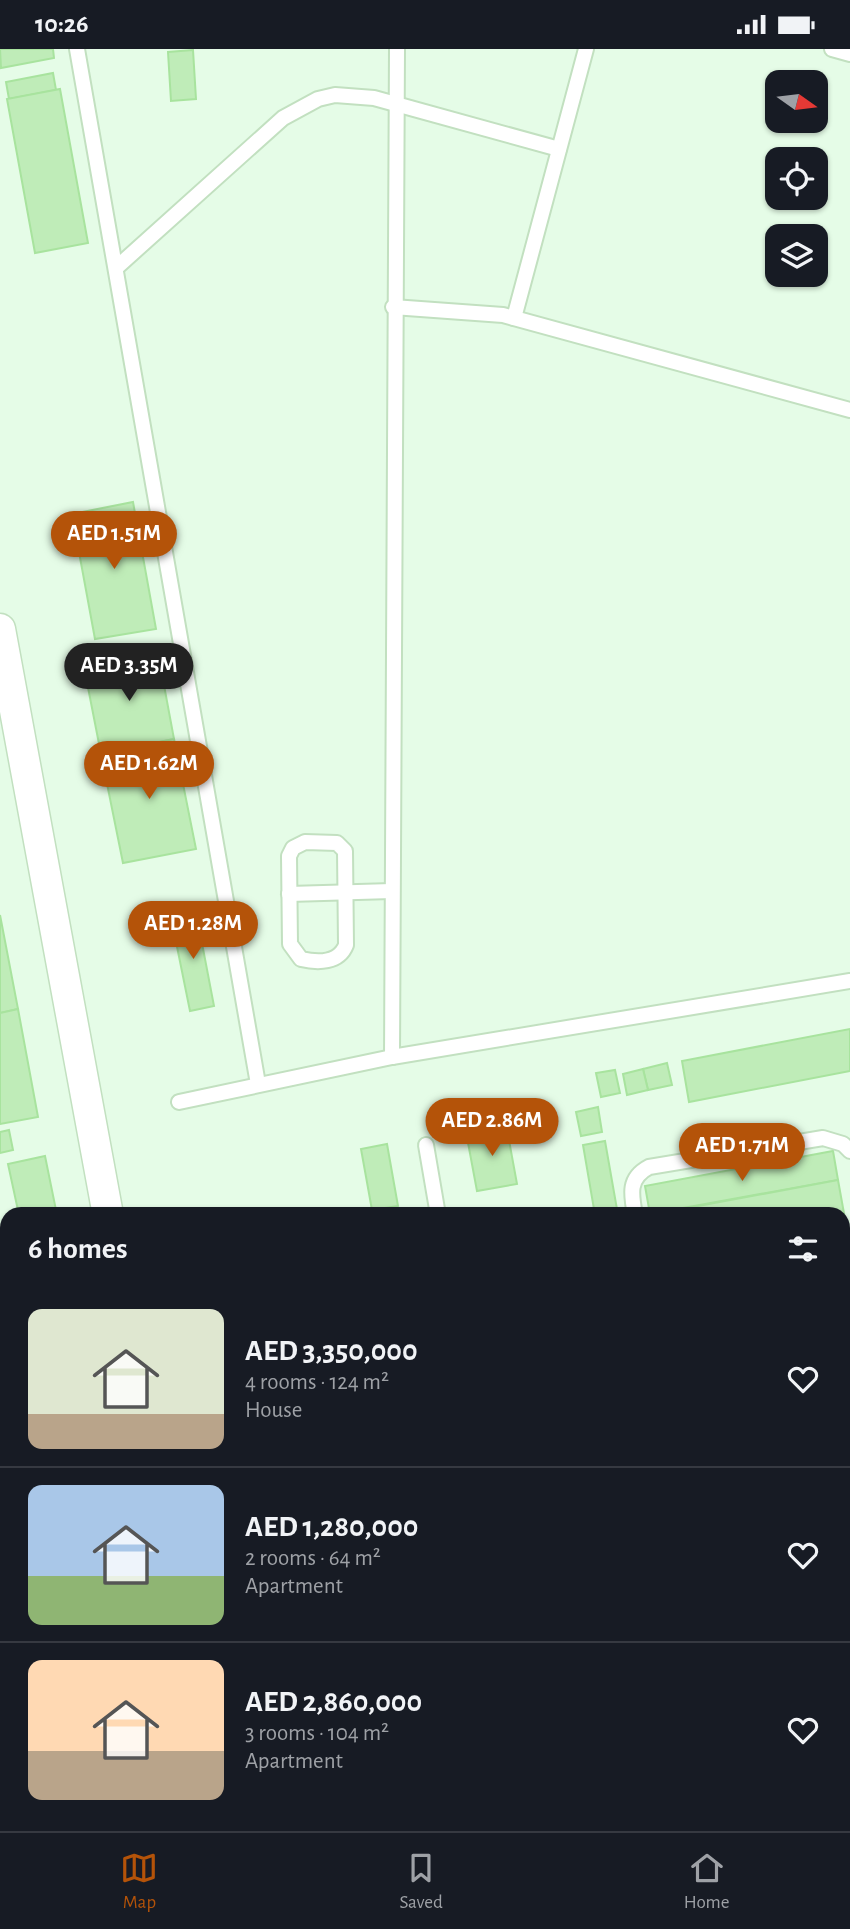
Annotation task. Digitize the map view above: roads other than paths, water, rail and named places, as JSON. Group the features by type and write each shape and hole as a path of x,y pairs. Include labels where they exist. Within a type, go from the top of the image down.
{"street":[{"path":"1,636 107,1207"}],"lane":[{"path":"77,49 258,1084"},
{"path":"392,1056 393,307 397,49"},
{"path":"514,318 586,49"},
{"path":"832,49 850,54"},
{"path":"116,268 298,107 335,95 374,98 559,149"},
{"path":"393,307 483,312 514,318 850,409"},
{"path":"305,842 331,842 342,846 346,858 346,892 346,945 340,956 330,960 306,960 292,951 289,856 293,848 305,842"},
{"path":"289,894 392,891"},
{"path":"179,1102 392,1056 850,981"},
{"path":"634,1207 632,1183 636,1175 649,1167 822,1138 843,1144 850,1151"},
{"path":"426,1145 437,1207"}]}
